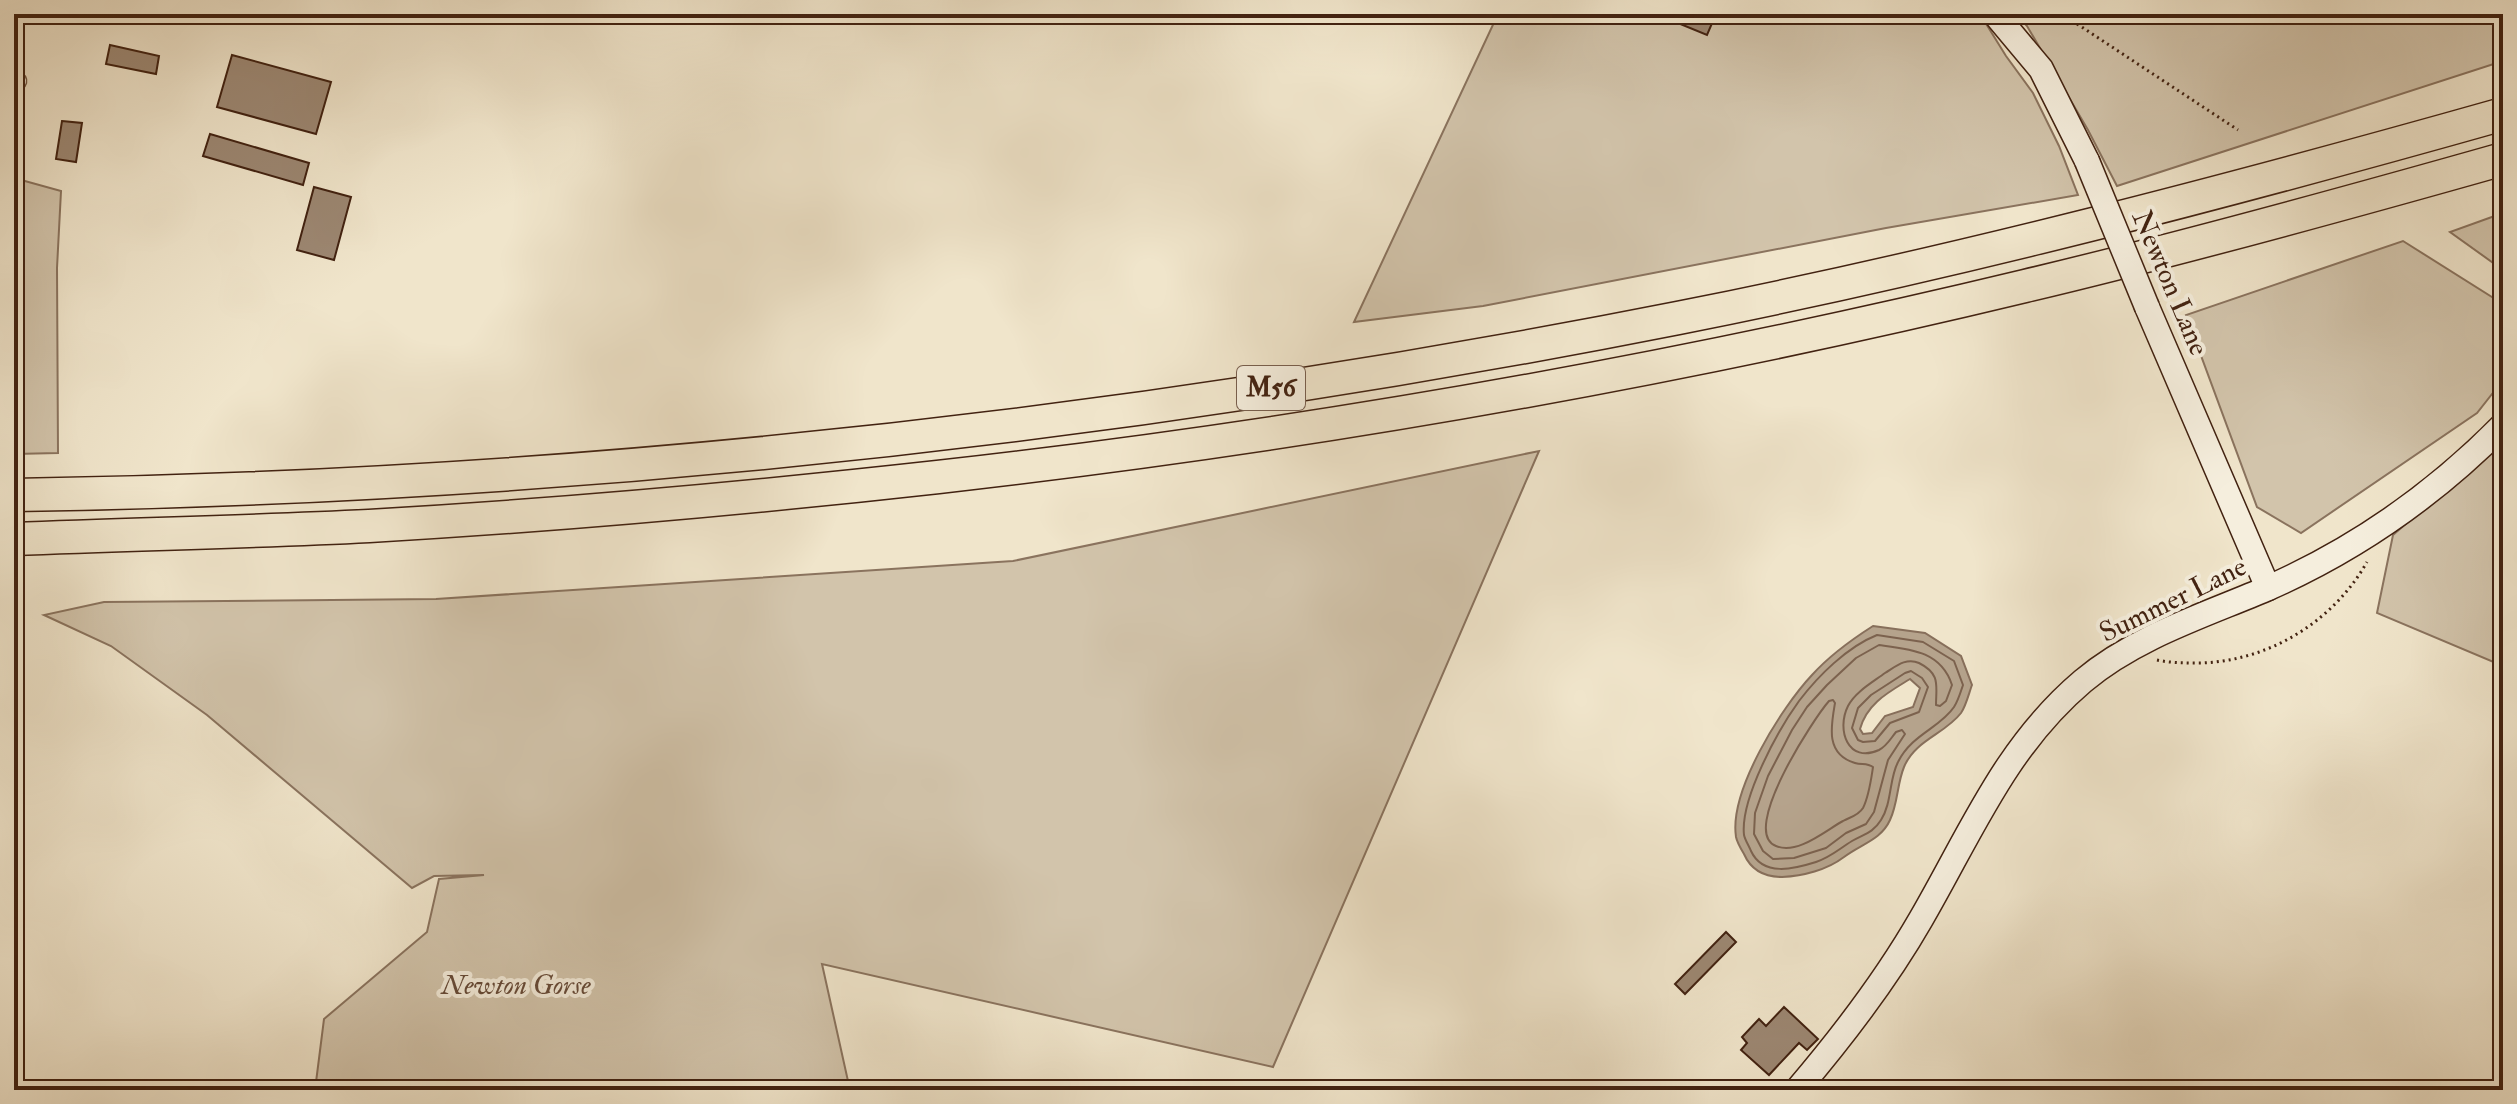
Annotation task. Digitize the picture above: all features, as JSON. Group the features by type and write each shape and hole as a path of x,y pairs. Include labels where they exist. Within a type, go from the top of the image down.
{"highway":[{"name":"M56","path":"14,495 245,489 643,463 937,433 1309,382 1679,318 1905,269 2181,203 2503,114"},
{"name":"M56","path":"14,539 371,525 662,505 946,476 1319,425 1688,360 2022,287 2222,237 2503,159"}],"street":[{"name":"Newton Lane","path":"1995,14 2041,69 2087,161 2268,588"},
{"name":"Summer Lane","path":"1797,1090 1868,1001 1920,921 2001,775 2025,740 2085,679 2126,652 2268,588 2366,537 2425,495 2480,449 2503,425"}],"path":[{"path":"2062,14 2238,130"},
{"path":"2126,652 2170,663 2224,662 2275,648 2315,623 2357,580 2370,557 2366,537"}],"green space":[{"path":"1498,14 1980,14 2033,93 2078,195 1886,228 1483,306 1354,322"},
{"path":"2016,14 2503,14 2503,61 2117,186 2027,26"},
{"path":"14,178 61,191 57,268 58,453 14,454"},
{"path":"2503,213 2503,270 2450,232"},
{"path":"2403,241 2503,304 2503,380 2477,413 2301,533 2257,507 2186,315"},
{"path":"2503,440 2503,666 2377,613 2393,535"},
{"name":"Newton Gorse","path":"1539,451 1273,1067 822,964 850,1090 315,1090 324,1019 427,932 439,879 484,875 434,876 412,888 207,715 111,646 44,615 104,602 436,599 1013,561"}],"water":[{"path":"1873,626 1925,633 1961,656 1972,685 1964,707 1954,720 1909,758 1890,820 1876,837 1837,862 1814,872 1782,877 1764,874 1750,864 1736,837 1736,818 1749,774 1772,729 1812,675 1841,648","holes":["1910,679 1920,688 1913,707 1885,716 1872,733 1863,734 1860,729 1863,720 1880,699"]}],"building":[{"path":"1656,14 1716,14 1707,35"},
{"path":"110,45 159,56 156,74 106,64"},
{"path":"232,55 331,82 316,134 217,107"},
{"path":"62,121 82,123 76,162 56,159"},
{"path":"210,134 309,163 303,185 203,156"},
{"path":"314,187 351,197 334,260 297,250"},
{"path":"1726,932 1736,942 1685,994 1675,984"},
{"path":"1784,1007 1818,1039 1807,1050 1799,1043 1769,1075 1741,1050 1747,1043 1742,1037 1759,1019 1766,1026"}]}
